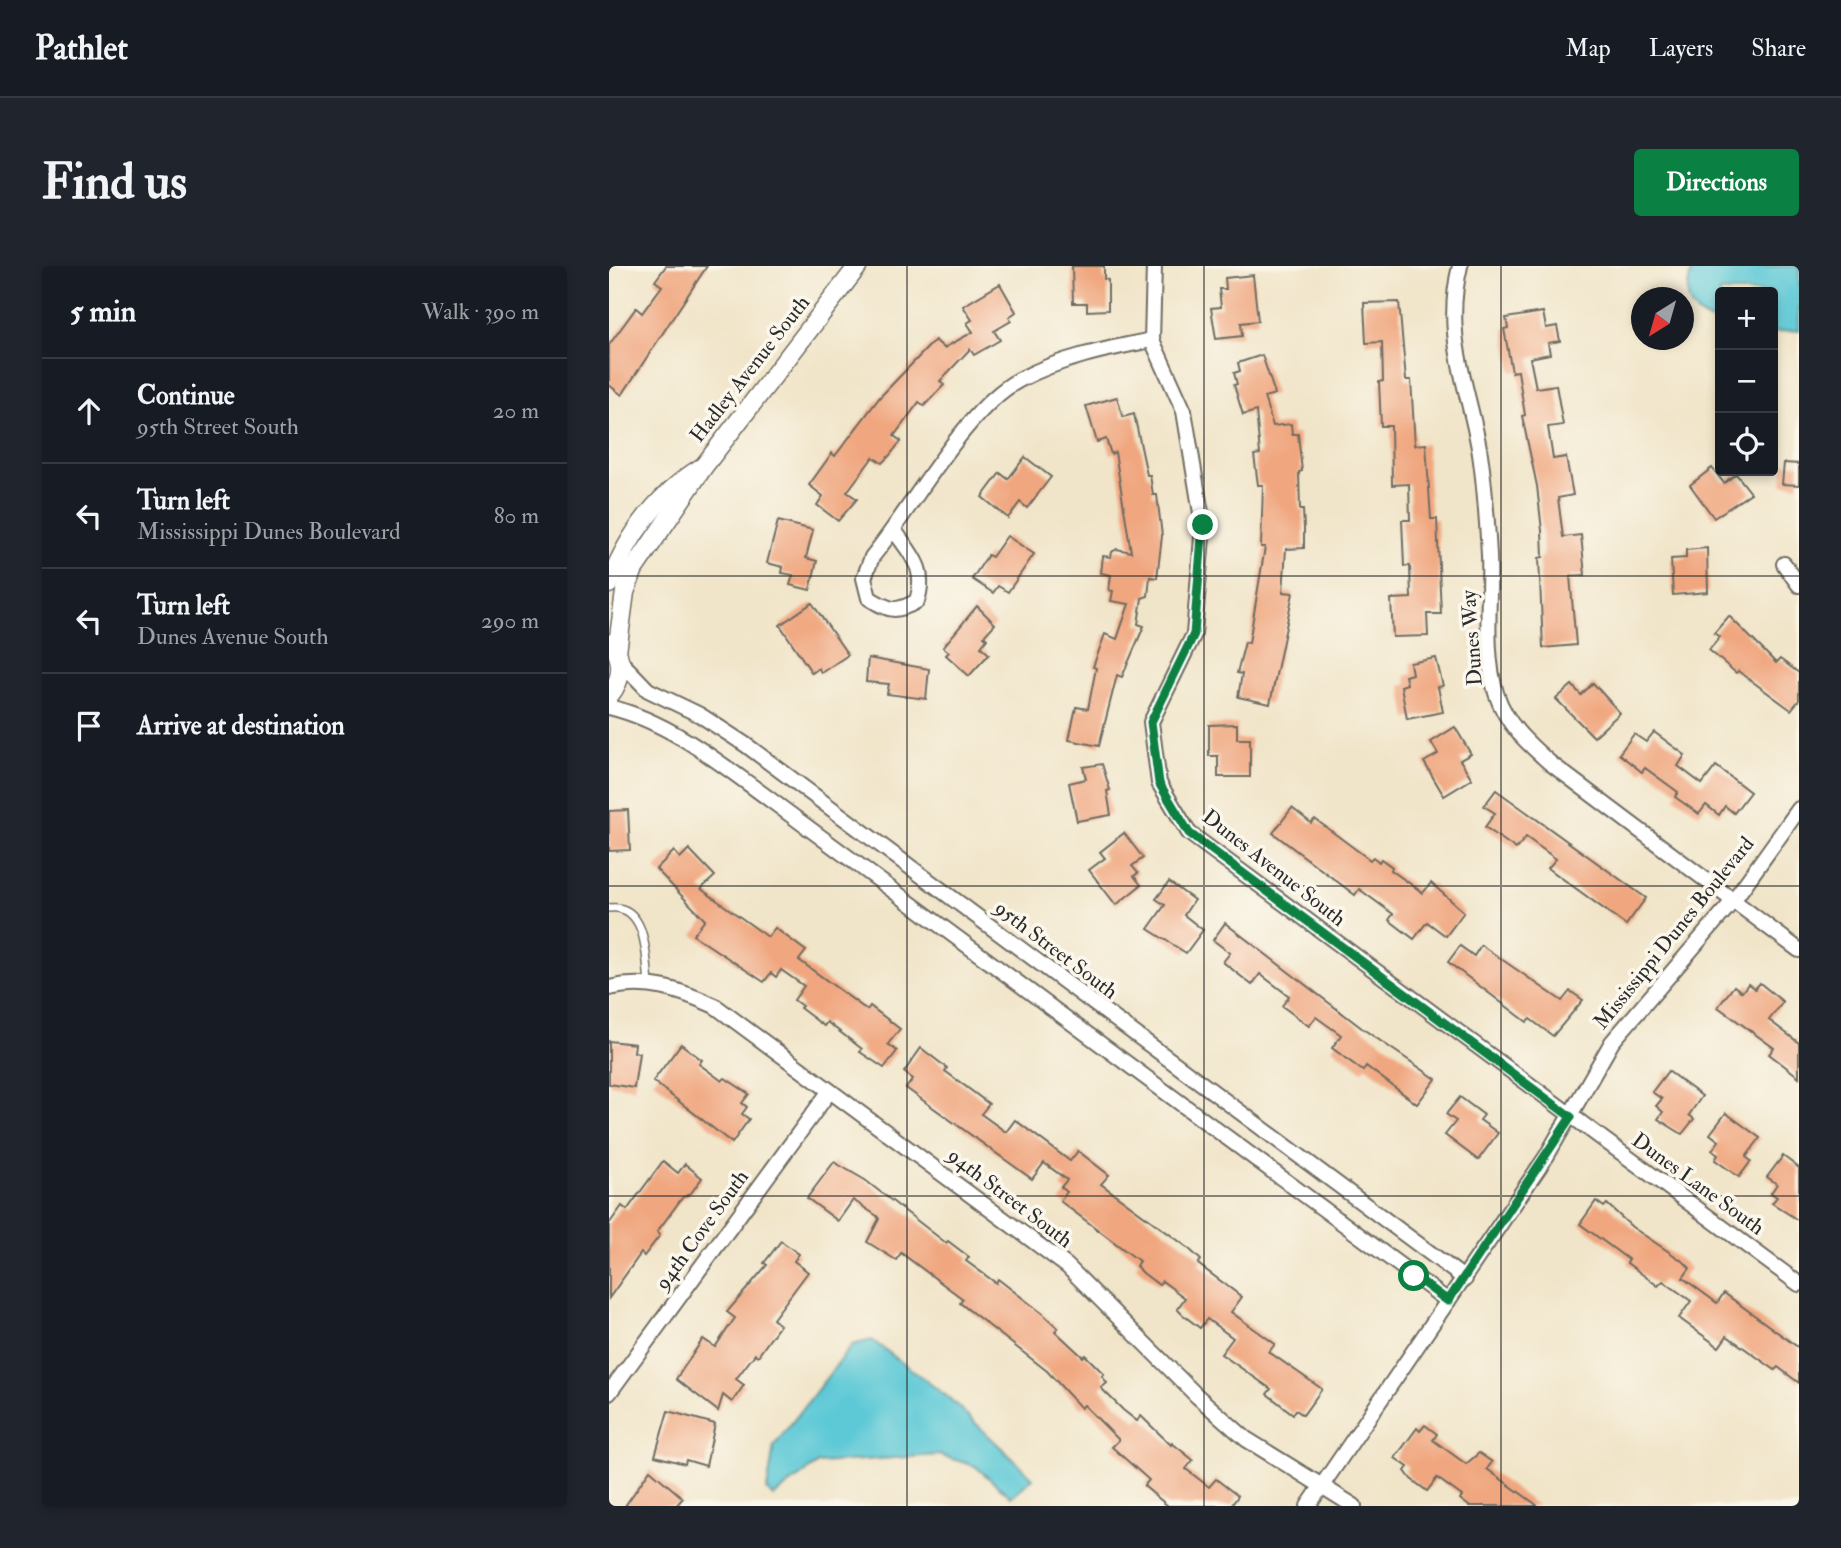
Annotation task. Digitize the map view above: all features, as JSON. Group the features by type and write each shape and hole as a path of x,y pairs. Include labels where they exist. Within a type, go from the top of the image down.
{"street":[{"name":"Hadley Avenue South","path":"609,696 619,679 616,651 625,592 633,569 704,466 858,266"},
{"name":"Dunes Avenue South","path":"1154,266 1152,340 1184,411 1203,525 1194,634 1151,722 1159,783 1189,833 1571,1117"},
{"name":"Dunes Way","path":"1460,266 1453,295 1453,332 1458,369 1479,449 1489,555 1492,660 1495,690 1505,717 1525,742 1550,763 1733,901"},
{"path":"894,530 917,562 923,582 917,601 901,610 884,608 869,598 864,578 872,557 977,414 1017,381 1082,354 1152,340"},
{"name":"Hadley Avenue South","path":"609,584 627,540 640,523 682,480 704,466"},
{"path":"1784,564 1799,585"},
{"name":"95th Street South","path":"616,651 648,690 700,715 746,745 1465,1279"},
{"path":"609,707 634,714 682,737 1448,1301"},
{"name":"Mississippi Dunes Boulevard","path":"1308,1506 1465,1279 1571,1117 1612,1042 1733,901 1799,809"},
{"path":"1733,901 1799,950"},
{"name":"94th Street South","path":"609,988 649,984 680,990 715,1006 1067,1266 1207,1405 1246,1439 1354,1506"},
{"name":"94th Cove South","path":"609,1393 829,1092"},
{"name":"Dunes Lane South","path":"1571,1117 1799,1284"}],"lane":[{"path":"609,908 616,907 633,915 640,925 649,984"}],"water":[{"path":"1693,266 1799,266 1799,330 1778,332 1778,287 1715,287 1715,322 1694,310 1694,287 1688,287"},
{"path":"872,1340 949,1398 1033,1478 1011,1497 975,1466 939,1455 818,1463 773,1497 767,1490 774,1446 852,1345"}],"building":[{"path":"666,266 707,266 622,395 609,385 609,345 636,308 642,313 662,286 655,281"},
{"path":"1072,266 1104,266 1104,279 1108,280 1108,310 1087,311 1087,303 1073,303"},
{"path":"1253,275 1258,321 1241,323 1242,336 1216,339 1211,308 1221,307 1219,289 1226,289 1225,278"},
{"path":"1000,284 1016,312 1009,317 1011,321 994,331 1000,340 974,355 970,349 940,381 944,385 924,406 919,402 894,436 901,441 890,455 882,463 873,457 847,492 857,499 838,521 817,505 823,496 809,485 832,453 835,456 880,397 935,340 944,348 973,332 967,323 972,320 963,306"},
{"path":"1399,302 1406,380 1411,380 1415,445 1426,444 1431,519 1437,519 1441,614 1427,614 1428,636 1393,637 1391,599 1411,598 1410,566 1404,566 1402,520 1410,520 1409,484 1392,485 1391,426 1381,426 1379,382 1383,381 1382,342 1366,343 1364,303"},
{"path":"1543,312 1546,328 1557,326 1560,341 1548,343 1550,354 1530,358 1536,388 1556,385 1563,425 1548,427 1553,459 1566,457 1573,495 1558,498 1563,537 1581,535 1585,575 1570,576 1576,645 1543,648 1539,558 1543,557 1537,486 1522,416 1525,415 1518,371 1512,372 1504,329 1508,328 1506,318"},
{"path":"1262,355 1275,394 1264,397 1273,426 1291,424 1292,434 1298,434 1302,471 1299,472 1300,510 1303,510 1304,528 1304,548 1286,549 1283,592 1293,593 1270,704 1238,697 1242,674 1237,673 1245,642 1249,643 1265,547 1261,547 1263,485 1258,485 1254,455 1260,454 1256,411 1243,415 1234,385 1237,384 1234,373 1240,371 1238,363"},
{"path":"1117,397 1123,417 1134,414 1147,475 1150,475 1153,495 1157,495 1162,536 1157,578 1150,577 1148,596 1142,598 1138,624 1144,626 1122,677 1117,675 1099,746 1069,740 1076,707 1088,709 1096,668 1093,667 1105,634 1117,639 1129,604 1111,601 1111,575 1101,573 1103,556 1111,557 1112,552 1117,549 1131,552 1115,452 1111,454 1106,439 1097,442 1086,406"},
{"path":"1025,457 1051,477 1027,508 1020,502 1008,518 982,497 1000,473 1008,479"},
{"path":"1784,463 1799,464 1799,485 1782,484"},
{"path":"1712,468 1715,476 1724,483 1738,476 1751,493 1714,518 1690,485"},
{"path":"778,521 813,530 806,558 817,561 810,590 790,585 793,575 782,573 783,567 767,563"},
{"path":"1007,536 1034,554 1008,592 998,586 993,593 972,579 988,555 992,557"},
{"path":"1707,548 1708,592 1673,595 1671,559 1686,558 1686,550"},
{"path":"812,603 848,655 821,673 819,668 812,673 780,625"},
{"path":"977,606 995,624 984,636 987,639 981,647 989,654 969,676 946,655 949,652 943,647"},
{"path":"1729,616 1776,663 1780,659 1799,673 1799,700 1791,710 1738,671 1736,673 1709,650 1720,637 1714,633"},
{"path":"868,658 929,669 926,699 887,694 889,684 866,682"},
{"path":"1436,658 1443,686 1438,687 1443,712 1407,719 1401,686 1407,684 1405,676 1412,674 1410,663"},
{"path":"1593,683 1620,713 1594,737 1556,699 1572,685 1581,695"},
{"path":"1237,724 1237,739 1250,739 1250,777 1218,777 1218,756 1209,756 1209,725"},
{"path":"1455,727 1471,754 1460,760 1472,779 1444,796 1424,762 1438,754 1431,742"},
{"path":"1654,732 1685,755 1678,766 1702,784 1716,766 1750,792 1734,813 1725,806 1719,815 1706,805 1699,814 1675,797 1678,792 1645,768 1642,772 1619,754 1634,734 1646,742"},
{"path":"1102,764 1110,790 1107,791 1111,815 1077,821 1069,783 1086,779 1083,767"},
{"path":"1496,790 1646,898 1626,925 1548,868 1556,859 1526,837 1516,849 1485,827 1495,813 1484,806"},
{"path":"1292,808 1311,823 1315,819 1370,860 1373,857 1379,862 1381,859 1392,867 1391,870 1423,893 1431,883 1464,912 1446,936 1427,922 1414,939 1389,920 1393,914 1359,889 1355,895 1273,833"},
{"path":"628,810 630,850 609,851 609,811"},
{"path":"1124,833 1143,858 1132,866 1138,873 1134,876 1141,885 1116,905 1089,870 1105,858 1100,852"},
{"path":"689,849 715,876 701,889 768,937 775,928 806,951 799,960 867,1010 870,1006 900,1029 888,1044 897,1051 884,1068 860,1052 862,1049 827,1022 824,1026 800,1008 802,1006 794,1000 804,986 781,970 776,977 771,973 764,982 693,935 705,920 656,869 674,851 680,858"},
{"path":"1169,882 1194,900 1184,915 1203,930 1186,953 1148,929 1165,905 1156,899"},
{"path":"1225,923 1363,1029 1436,1079 1417,1104 1366,1066 1363,1071 1332,1048 1341,1035 1316,1017 1309,1026 1282,1006 1289,996 1260,974 1252,985 1223,962 1230,953 1213,940"},
{"path":"1481,945 1562,1001 1570,991 1583,1000 1553,1036 1530,1019 1527,1022 1448,962 1460,946 1474,956"},
{"path":"1760,983 1783,1002 1769,1020 1799,1043 1799,1077 1769,1054 1774,1048 1718,1007 1734,986 1742,992 1748,984 1755,989"},
{"path":"609,1041 635,1044 634,1052 639,1053 634,1088 609,1084"},
{"path":"681,1044 702,1060 699,1064 722,1081 725,1078 749,1094 742,1103 747,1107 742,1114 749,1119 732,1143 653,1081"},
{"path":"921,1048 947,1068 945,1071 989,1104 981,1114 1006,1132 1015,1120 1070,1161 1078,1151 1109,1175 1101,1184 1187,1247 1201,1260 1198,1264 1242,1297 1231,1312 1275,1344 1269,1352 1322,1389 1303,1415 1296,1410 1293,1414 1267,1394 1271,1389 1221,1354 1233,1338 1207,1319 1200,1328 1183,1315 1177,1309 1185,1298 1162,1281 1159,1285 1143,1273 1136,1266 1139,1261 1060,1201 1067,1192 1061,1187 1067,1180 1044,1163 1032,1179 906,1088 913,1079 904,1072"},
{"path":"1668,1071 1702,1096 1689,1115 1694,1119 1682,1134 1658,1119 1663,1112 1656,1106 1662,1099 1652,1092"},
{"path":"1460,1097 1484,1115 1480,1120 1498,1133 1478,1160 1445,1135 1456,1121 1446,1114"},
{"path":"1726,1113 1760,1138 1746,1157 1751,1161 1739,1177 1715,1160 1718,1155 1712,1150 1719,1141 1710,1134"},
{"path":"1783,1156 1799,1168 1799,1221 1772,1203 1777,1197 1771,1193 1777,1184 1767,1177"},
{"path":"663,1161 678,1173 685,1164 702,1178 691,1193 682,1198 657,1232 660,1235 644,1256 641,1253 609,1298 609,1224 622,1206 627,1210"},
{"path":"834,1162 865,1180 946,1243 948,1241 969,1257 966,1261 996,1283 998,1279 1043,1314 1058,1328 1055,1331 1104,1374 1102,1376 1107,1383 1101,1388 1123,1410 1137,1421 1141,1416 1171,1445 1172,1443 1193,1460 1186,1469 1209,1487 1216,1479 1238,1496 1231,1506 1168,1506 1144,1486 1149,1480 1112,1447 1119,1440 1084,1405 1081,1408 1047,1371 960,1303 963,1299 901,1253 896,1260 867,1242 879,1219 877,1216 853,1200 838,1221 807,1198"},
{"path":"1596,1201 1604,1207 1607,1204 1632,1227 1684,1262 1690,1268 1683,1278 1717,1303 1724,1293 1799,1348 1799,1383 1778,1367 1775,1370 1727,1336 1719,1347 1679,1318 1691,1301 1663,1281 1658,1286 1627,1263 1629,1260 1580,1224"},
{"path":"781,1241 799,1254 794,1261 808,1272 773,1319 780,1325 758,1356 755,1354 736,1379 744,1385 732,1402 723,1395 718,1411 676,1379 703,1339 715,1347 735,1318 727,1312 767,1265 764,1263"},
{"path":"668,1411 715,1424 706,1466 655,1456"},
{"path":"1425,1425 1437,1434 1433,1440 1466,1464 1479,1453 1492,1462 1487,1469 1538,1506 1469,1506 1460,1499 1462,1496 1437,1478 1427,1491 1411,1479 1405,1471 1408,1467 1395,1458 1417,1428 1420,1431"},
{"path":"650,1470 683,1498 676,1506 625,1506"}],"route":[{"path":"1203,525 1194,634 1151,722 1159,783 1189,833 1571,1117 1448,1301 1414,1276"}]}
